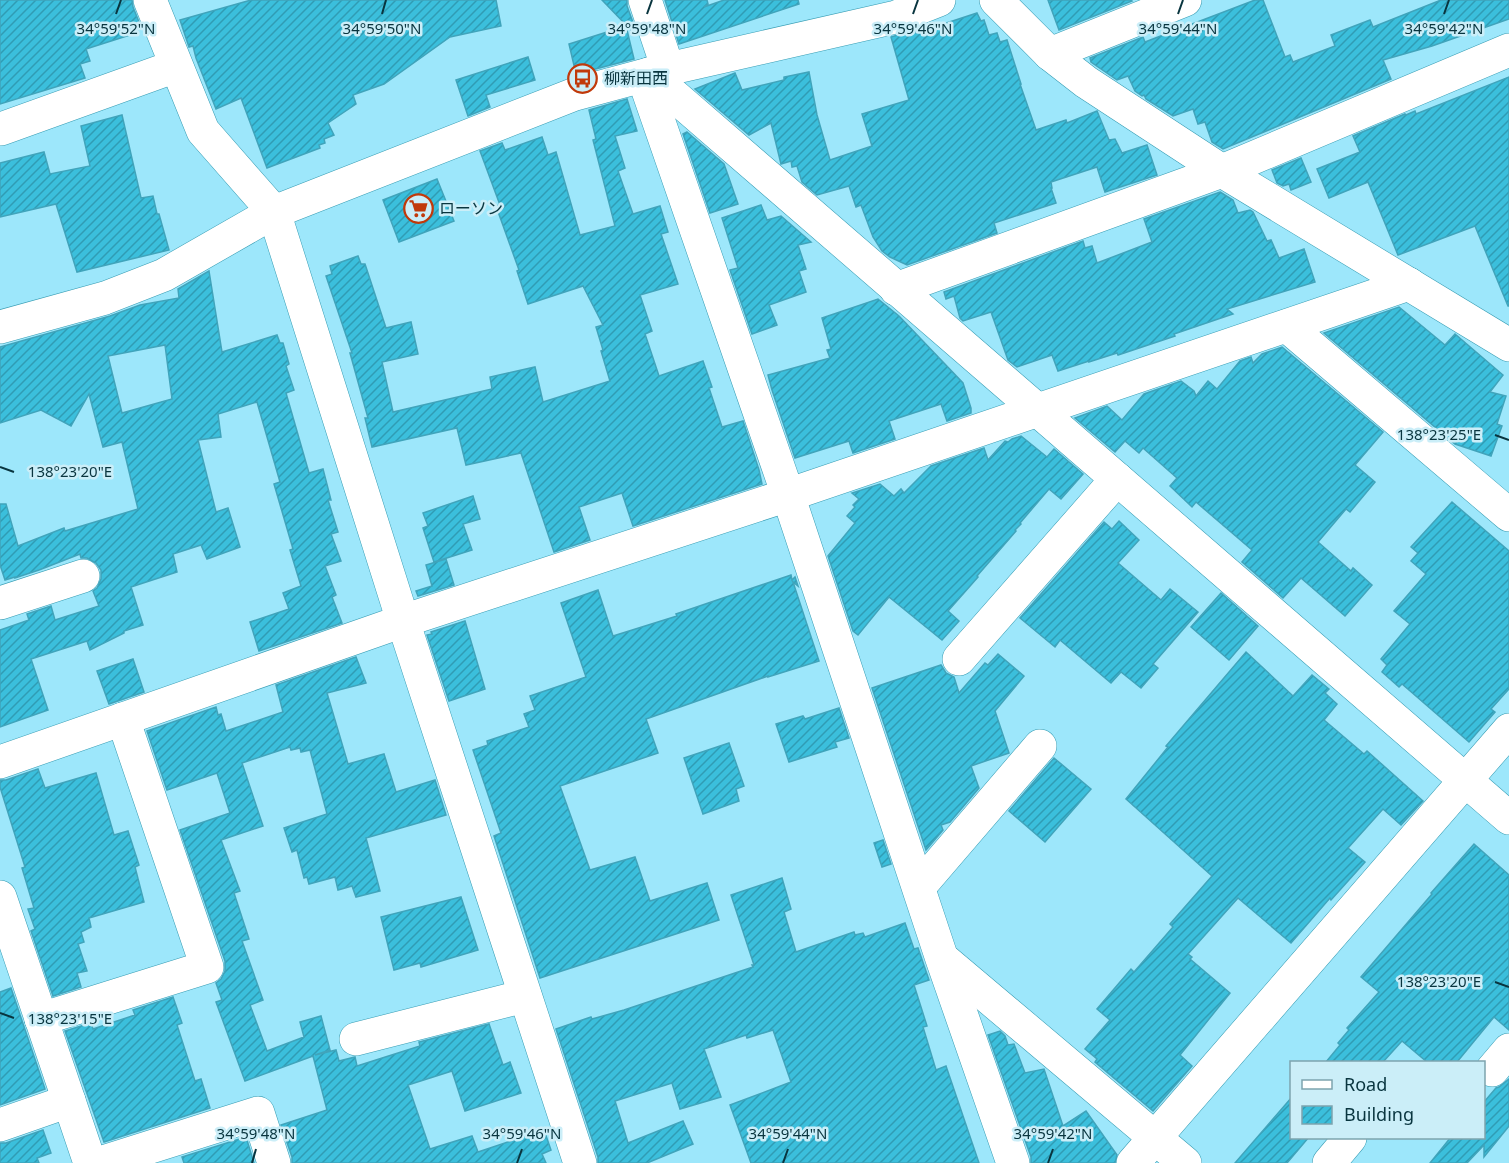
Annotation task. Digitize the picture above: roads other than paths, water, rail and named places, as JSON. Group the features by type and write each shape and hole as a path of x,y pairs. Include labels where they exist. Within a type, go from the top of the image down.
{"street":[{"path":"150,0 203,131 274,212 403,621 580,1163"},
{"path":"645,0 653,73 788,495 942,959 1013,1163"},
{"path":"0,327 105,298 164,275 274,212 575,94 653,73 896,17 939,0"},
{"path":"996,0 1050,54 1086,82 1222,171 1509,345"},
{"path":"1050,54 1185,0"},
{"path":"896,289 1222,171 1509,50"},
{"path":"1,129 176,66"},
{"path":"653,73 896,289 1509,818"},
{"path":"0,762 403,621 788,495 1409,284"},
{"path":"1287,326 1509,514"},
{"path":"959,659 1117,479"},
{"path":"0,603 82,576"},
{"path":"41,1019 207,967 123,719"},
{"path":"1133,1163 1509,730"},
{"path":"919,887 1040,746"},
{"path":"0,897 90,1163"},
{"path":"942,959 1185,1163"},
{"path":"356,1039 525,996"},
{"path":"0,1125 69,1101"},
{"path":"100,1163 258,1113 274,1163"},
{"path":"1329,1163 1348,1139"}],"place":[{"name":"柳新田西","path":"583,78"},
{"name":"ローソン","path":"418,208"}]}
